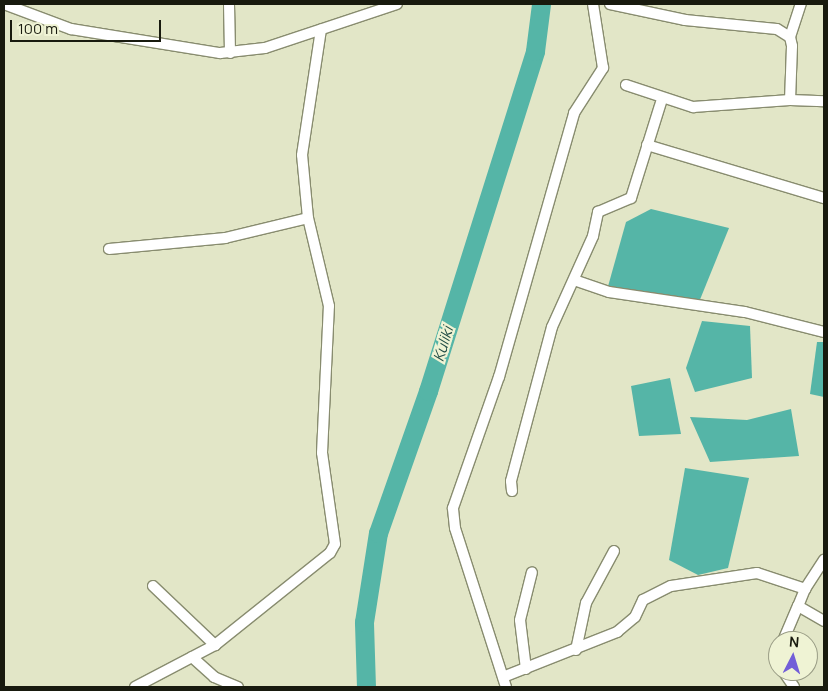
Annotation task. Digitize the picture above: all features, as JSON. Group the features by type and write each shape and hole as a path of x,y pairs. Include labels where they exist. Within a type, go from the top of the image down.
{"street":[{"path":"4,4 72,29 230,53 264,48 397,4"},
{"path":"229,4 230,53"},
{"path":"593,4 603,68 574,113 499,377 453,508 454,528 504,682 526,669 576,650 627,626 644,600 671,586 757,573 805,589"},
{"path":"610,4 685,20 777,29 790,37"},
{"path":"790,100 790,37 801,4"},
{"path":"135,687 215,645 330,553 335,544 322,453 329,306 308,218 303,140 322,29"},
{"path":"626,85 662,99 693,107 790,100 824,101"},
{"path":"512,491 552,327 574,280 598,212 631,198 662,99"},
{"path":"647,145 824,198"},
{"path":"109,249 225,238 308,218"},
{"path":"574,280 609,292 745,312 824,332"},
{"path":"576,650 586,603 614,551"},
{"path":"787,631 805,589 824,560"},
{"path":"526,669 520,620 532,572"},
{"path":"152,586 215,645"},
{"path":"798,606 824,621"},
{"path":"192,657 214,677 238,687"}],"water":[{"path":"651,209 729,228 697,307 607,290 626,222"},
{"path":"702,321 750,326 752,378 695,392 686,368"},
{"path":"817,342 824,342 824,397 810,394"},
{"path":"670,378 681,434 639,436 631,386"},
{"path":"791,409 799,456 710,462 690,417 747,420"},
{"path":"685,468 749,478 728,568 698,575 669,560"}],"waterway":[{"name":"Kuliki","path":"366,687 364,622 378,533 428,391 535,51 541,4"}]}
